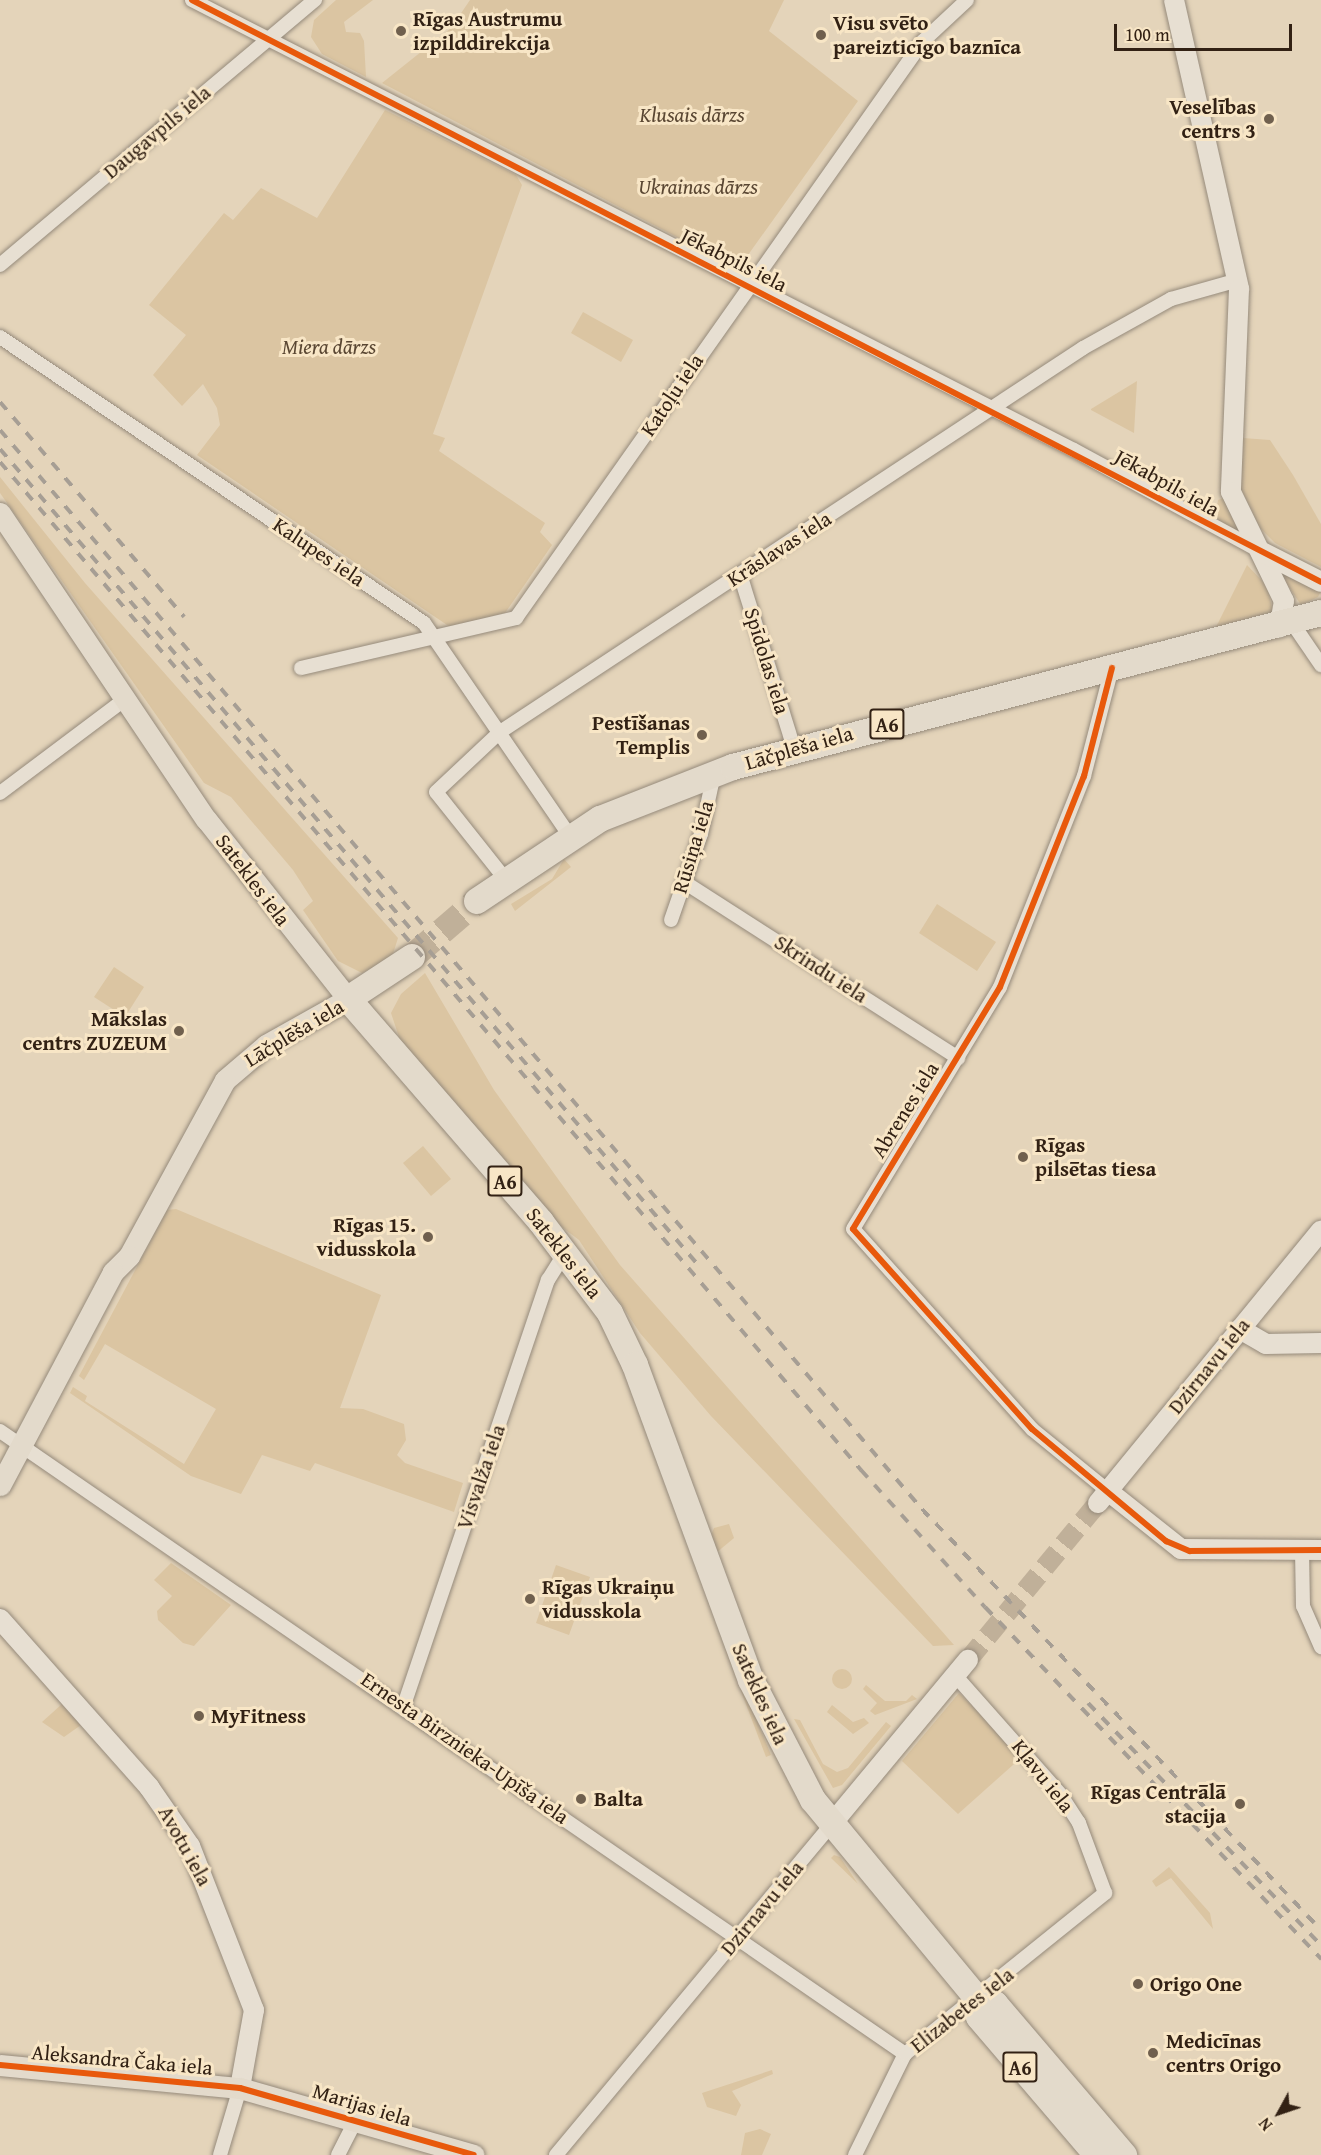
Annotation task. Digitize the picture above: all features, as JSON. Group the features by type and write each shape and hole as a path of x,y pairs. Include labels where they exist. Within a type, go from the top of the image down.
{"highway":[{"name":"Lāčplēša iela","path":"477,901 570,836 629,805 714,774 794,748 1286,626 1321,613"},
{"name":"Lāčplēša iela","path":"348,999 412,957"},
{"name":"Satekles iela","path":"348,999 565,1252 622,1334 751,1680 777,1738 830,1826 975,1996 995,2004 1124,2155"},
{"name":"Satekles iela","path":"975,1996 979,2017 1097,2155"}],"main road":[{"name":"Satekles iela","path":"0,513 206,819 348,999"},
{"name":"Lāčplēša iela","path":"0,1485 119,1263 121,1249 160,1191 232,1072 266,1045 348,999"},
{"name":"Aleksandra Čaka iela","path":"0,2065 240,2088"},
{"name":"Marijas iela","path":"240,2088 474,2155"}],"street":[{"name":"Jēkabpils iela","path":"192,0 747,286 995,409 1260,550"},
{"name":"Daugavpils iela","path":"0,265 315,0"},
{"name":"Katoļu iela","path":"301,668 437,640 516,618 747,286 923,41 967,0"},
{"path":"1164,0 1175,9 1238,280 1229,473 1237,508 1284,601 1286,626 1321,665"},
{"name":"Krāslavas iela","path":"506,880 436,792 500,732 1140,314 1192,291 1238,280"},
{"name":"Kalupes iela","path":"0,337 405,609 437,640 570,836"},
{"path":"1260,550 1321,582"},
{"name":"Spīdolas iela","path":"740,574 794,748"},
{"name":"Abrenes iela","path":"1103,1497 1019,1416 854,1229 958,1058 1017,949 1084,777 1112,669"},
{"path":"0,793 125,699"},
{"name":"Rūsiņa iela","path":"671,920 714,774"},
{"name":"Skrindu iela","path":"684,882 958,1058"},
{"name":"Dzirnavu iela","path":"1103,1497 1321,1231"},
{"name":"Visvalža iela","path":"404,1705 548,1280 565,1252"},
{"path":"1240,1329 1266,1344 1321,1343"},
{"name":"Ernesta Birznieka-Upīša iela","path":"0,1431 23,1444 404,1705 905,2054"},
{"path":"1103,1497 1180,1549 1312,1550 1303,1606 1321,1647"},
{"name":"Avotu iela","path":"0,1619 148,1787 190,1846 254,2010 240,2088"},
{"name":"Dzirnavu iela","path":"556,2155 961,1667"},
{"name":"Kļavu iela","path":"961,1667 1061,1795 1079,1823 1105,1893"},
{"name":"Elizabetes iela","path":"855,2155 905,2054 1105,1893"},
{"path":"220,2155 240,2088"},
{"path":"338,2155 356,2120"}],"green space":[{"path":"336,0 373,0 344,22 346,32 360,33 364,41 366,77 322,54 311,37 314,20"},
{"name":"Klusais dārzs","path":"470,0 784,0 769,31 858,101 738,269 382,83 451,28"},
{"name":"Miera dārzs","path":"385,110 516,175 522,185 433,434 445,438 439,451 545,523 540,532 552,545 505,613 450,627 197,455 220,425 217,408 203,384 182,406 153,375 186,335 149,305 224,213 233,220 261,188 317,218"},
{"path":"583,312 633,340 621,362 571,333"},
{"path":"1137,381 1134,433 1091,410 1091,409"},
{"path":"1243,438 1270,440 1293,475 1321,524 1321,567 1275,543 1260,528 1241,489"},
{"path":"0,477 85,583 398,938 392,957 362,973 338,961 303,910 313,901 293,870 231,797 204,783 0,493"},
{"path":"1224,498 1242,535 1215,520 1218,500"},
{"path":"1247,565 1267,586 1273,612 1216,627"},
{"path":"1277,569 1321,591 1318,597 1301,605"},
{"path":"564,859 571,867 515,911 511,904 552,879"},
{"path":"937,904 996,942 977,971 919,933"},
{"path":"114,967 144,987 125,1017 94,997"},
{"path":"425,973 494,1090 620,1265 954,1645 933,1646 711,1416 640,1333 579,1240 554,1221 402,1046 391,1013 401,994"},
{"path":"423,1146 451,1179 431,1196 403,1163"},
{"path":"176,1209 381,1295 340,1408 363,1409 404,1424 406,1440 397,1455 405,1463 463,1483 454,1512 315,1463 310,1471 262,1455 241,1494 191,1476 70,1393 73,1387 87,1396 85,1401 184,1464 216,1409 105,1344 84,1380 79,1376 167,1210"},
{"path":"729,1524 734,1538 716,1553 710,1538 714,1528"},
{"path":"171,1563 231,1605 194,1646 183,1643 158,1620 157,1611 172,1596 154,1580"},
{"path":"556,1565 590,1577 569,1635 536,1623"},
{"path":"725,1649 728,1650 771,1755 766,1757"},
{"path":"842,1669 849,1672 852,1679 849,1686 842,1689 835,1686 832,1679 835,1672"},
{"path":"866,1685 885,1701 906,1701 912,1695 917,1699 875,1715 870,1711 877,1703 863,1689"},
{"path":"959,1693 1023,1756 958,1814 902,1761"},
{"path":"62,1704 81,1725 64,1737 42,1722"},
{"path":"832,1705 853,1722 864,1718 869,1723 853,1734 827,1712"},
{"path":"794,1719 800,1720 823,1764 837,1772 848,1768 886,1722 891,1726 842,1785 833,1788"},
{"path":"834,1855 840,1857 858,1884 831,1858"},
{"path":"1169,1867 1210,1913 1213,1929 1171,1878 1156,1887 1152,1881"},
{"path":"772,2070 773,2074 732,2091 741,2105 736,2116 707,2107 702,2093"},
{"path":"760,2129 771,2134 762,2155 741,2155 745,2133"}],"tunnel":[{"path":"412,957 477,901"},
{"path":"968,1660 1098,1503"}],"railway":[{"path":"0,402 184,617"},
{"path":"0,430 922,1509 1321,1930"},
{"path":"0,449 699,1266"},
{"path":"0,462 861,1470 985,1607 1321,1959"},
{"path":"1088,1703 1321,1945"}],"cycle path":[{"path":"192,0 1321,582"},
{"path":"1112,668 1084,776 1000,987 853,1229 1032,1429 1166,1541 1190,1551 1321,1550"},
{"path":"0,2065 240,2088 474,2155"}],"place":[{"name":"Rīgas Austrumu izpilddirekcija","path":"401,31"},
{"name":"Visu svēto pareizticīgo baznīca","path":"821,35"},
{"name":"Veselības centrs 3","path":"1269,119"},
{"name":"Pestīšanas Templis","path":"702,735"},
{"name":"Mākslas centrs ZUZEUM","path":"179,1031"},
{"name":"Rīgas pilsētas tiesa","path":"1023,1157"},
{"name":"Rīgas 15. vidusskola","path":"428,1237"},
{"name":"Rīgas Ukraiņu vidusskola","path":"530,1599"},
{"name":"MyFitness","path":"199,1716"},
{"name":"Balta","path":"581,1799"},
{"name":"Rīgas Centrālā stacija","path":"1240,1804"},
{"name":"Origo One","path":"1138,1984"},
{"name":"Medicīnas centrs Origo","path":"1153,2053"}],"park label":[{"name":"Ukrainas dārzs","path":"698,187"}]}
